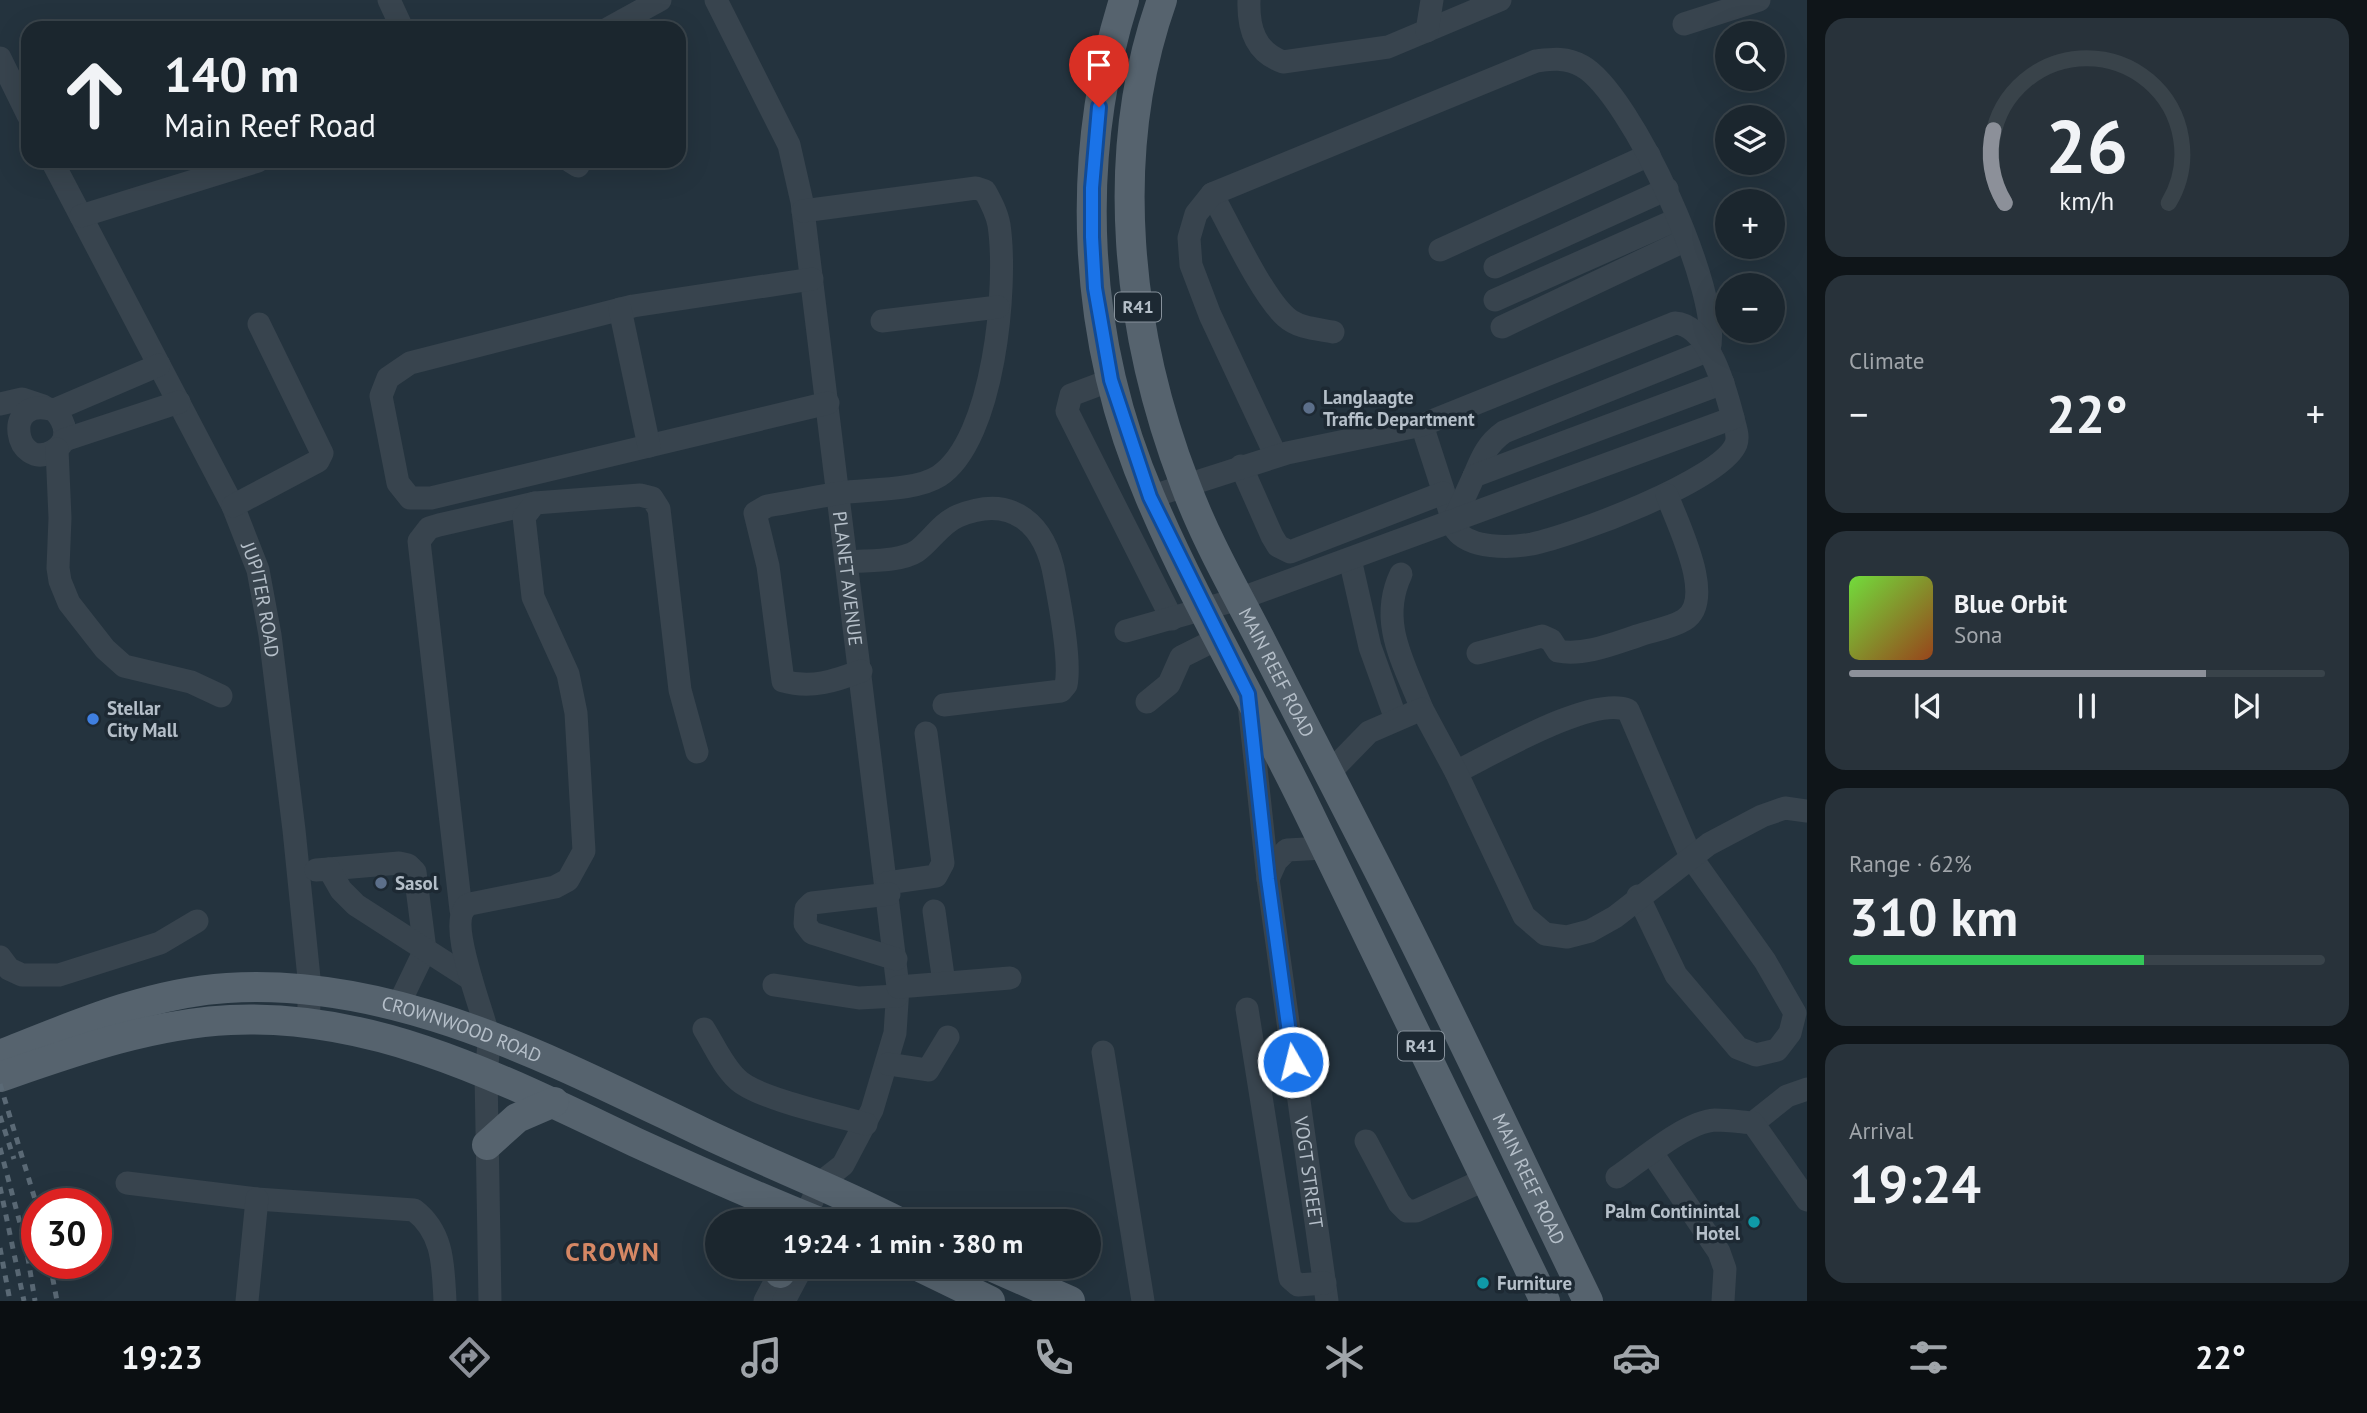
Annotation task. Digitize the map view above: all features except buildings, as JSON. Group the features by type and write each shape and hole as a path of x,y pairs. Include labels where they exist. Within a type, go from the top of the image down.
{"main road":[{"name":"MAIN REEF ROAD","path":"1124,0 1102,85 1092,188 1095,288 1111,380 1150,497 1298,791 1545,1301"},
{"name":"MAIN REEF ROAD","path":"1162,0 1144,66 1136,114 1128,209 1140,319 1185,484 1239,599 1366,844 1588,1301"},
{"path":"1298,791 1328,774"},
{"name":"CROWNWOOD ROAD","path":"0,1055 112,1013 184,993 225,988 310,988 398,1006 593,1078 705,1133 834,1180 879,1209"},
{"name":"CROWNWOOD ROAD","path":"0,1077 83,1048 165,1028 232,1020 308,1022 389,1037 486,1073 554,1102 762,1209"},
{"path":"487,1145 517,1118 554,1102"},
{"path":"945,1279 990,1301"},
{"path":"1020,1279 1070,1301"}],"street":[{"path":"388,0 398,21"},
{"path":"622,21 660,0"},
{"name":"PLANET AVENUE","path":"716,0 789,145 803,211 840,493 895,959 895,1033 888,1065 866,1124 819,1209"},
{"path":"1250,0 1248,18 1253,35 1271,58 1283,62 1388,47 1500,0"},
{"path":"1427,31 1432,0"},
{"path":"1684,24 1759,0"},
{"path":"0,58 21,101"},
{"path":"1276,456 1210,315 1191,265 1189,238 1196,214 1212,194 1536,61 1556,59 1583,66 1594,75 1648,155 1667,189 1712,323 1709,350"},
{"path":"1440,250 1648,155"},
{"name":"JUPITER ROAD","path":"56,168 233,506 252,552 265,603 297,871 310,988 308,1022"},
{"path":"81,216 235,168"},
{"path":"803,211 976,188 985,191 999,225 995,353 987,395 971,434 953,465 936,478 900,487 840,493 767,506 755,513 768,566 783,681 796,684 828,683 861,671"},
{"path":"1495,267 1667,189"},
{"path":"1212,194 1270,298 1286,318 1301,326 1333,332"},
{"path":"1495,300 1682,229"},
{"path":"1502,327 1682,229"},
{"path":"812,279 620,310 410,363 388,378 381,396 398,483 410,498 431,498 828,403"},
{"path":"882,321 998,307"},
{"path":"620,310 649,446"},
{"path":"1150,497 1276,456 1422,425 1675,323 1688,326 1709,350 1723,383 1737,436 1731,453 1667,495 1531,544 1509,546 1468,540 1460,535 1453,522 1422,425"},
{"path":"233,506 318,461 322,453 259,324"},
{"path":"1453,522 1483,453 1492,441 1504,432 1709,350"},
{"path":"159,365 48,408 31,409 22,416 18,427 35,443 58,501 60,581 69,603 105,649 124,666 191,682 221,696"},
{"path":"1111,380 1071,396 1067,411 1172,619"},
{"path":"1474,476 1723,383"},
{"path":"0,404 22,399 48,408 62,418 66,429 35,443"},
{"path":"35,443 179,402"},
{"path":"1126,631 1239,599 1733,418"},
{"path":"1241,466 1272,536 1278,546 1290,552 1443,493"},
{"path":"490,1301 486,1073 489,1038 471,979 461,933 461,910 419,541 429,528 535,503 640,495 652,498 659,509 680,690 697,752"},
{"path":"1478,653 1542,636 1551,640 1558,650 1567,652 1606,646 1685,620 1698,603 1697,580 1667,495"},
{"path":"461,910 470,904 555,887 568,880 584,851 572,690 533,597 524,517 535,503"},
{"path":"848,562 916,551 956,517 970,513 1013,509 1026,518 1051,556 1060,611 1066,685 1061,691 944,705"},
{"path":"1350,559 1370,647 1396,719"},
{"path":"1401,574 1392,593 1392,628 1422,709 1456,772 1524,916 1545,934 1567,937 1590,931 1615,917 1638,896 1691,858 1762,816 1785,808 1807,811"},
{"path":"1147,702 1169,684 1181,657 1219,638"},
{"name":"VOGT STREET","path":"1248,694 1268,879 1326,1292"},
{"path":"1456,772 1582,712 1616,705 1628,710 1691,858 1765,961 1795,1013 1790,1033 1777,1050 1756,1055 1738,1048 1676,975 1638,896"},
{"path":"1328,774 1369,732 1422,709"},
{"path":"895,959 812,933 805,924 806,909 813,903 936,876 941,871 943,863 926,733"},
{"path":"1268,879 1276,861 1287,850 1324,848"},
{"path":"297,871 408,865 415,872 425,950 398,1006"},
{"path":"329,869 341,890 356,905 471,979"},
{"path":"934,911 944,983"},
{"path":"0,957 9,969 22,975 59,975 160,943 197,921"},
{"path":"774,985 859,998 944,983 1010,978"},
{"path":"1247,1009 1290,1278 1298,1285 1326,1292"},
{"path":"704,1029 742,1084 780,1099 866,1124"},
{"path":"888,1065 928,1070 948,1037"},
{"path":"1103,1052 1143,1301"},
{"path":"1617,1177 1691,1127 1714,1120 1754,1124 1787,1096 1807,1089"},
{"path":"1754,1124 1807,1200"},
{"path":"1366,1141 1399,1203 1407,1211 1416,1211 1486,1179"},
{"path":"1652,1153 1719,1251 1725,1269 1723,1301"},
{"path":"127,1184 257,1199 414,1210 428,1221 437,1236 443,1263 444,1301"},
{"path":"247,1301 257,1199"},
{"path":"765,1301 783,1279"}],"railway":[{"path":"0,1084 32,1188"},
{"path":"0,1116 14,1159"},
{"path":"0,1148 26,1246 35,1301"},
{"path":"0,1187 24,1301"},
{"path":"0,1248 10,1301"},
{"path":"53,1279 57,1301"}],"place":[{"name":"Langlaagte Traffic Department","path":"1309,408"},
{"name":"Stellar City Mall","path":"93,719"},
{"name":"Sasol","path":"381,883"},
{"name":"Palm Continintal Hotel","path":"1754,1222"},
{"name":"Furniture","path":"1483,1283"}],"district":[{"name":"CROWN","path":"613,1252"}],"route":[{"path":"1099,107 1092,188 1092,237 1095,288 1111,380 1150,497 1248,694 1268,879 1293,1062"}]}
